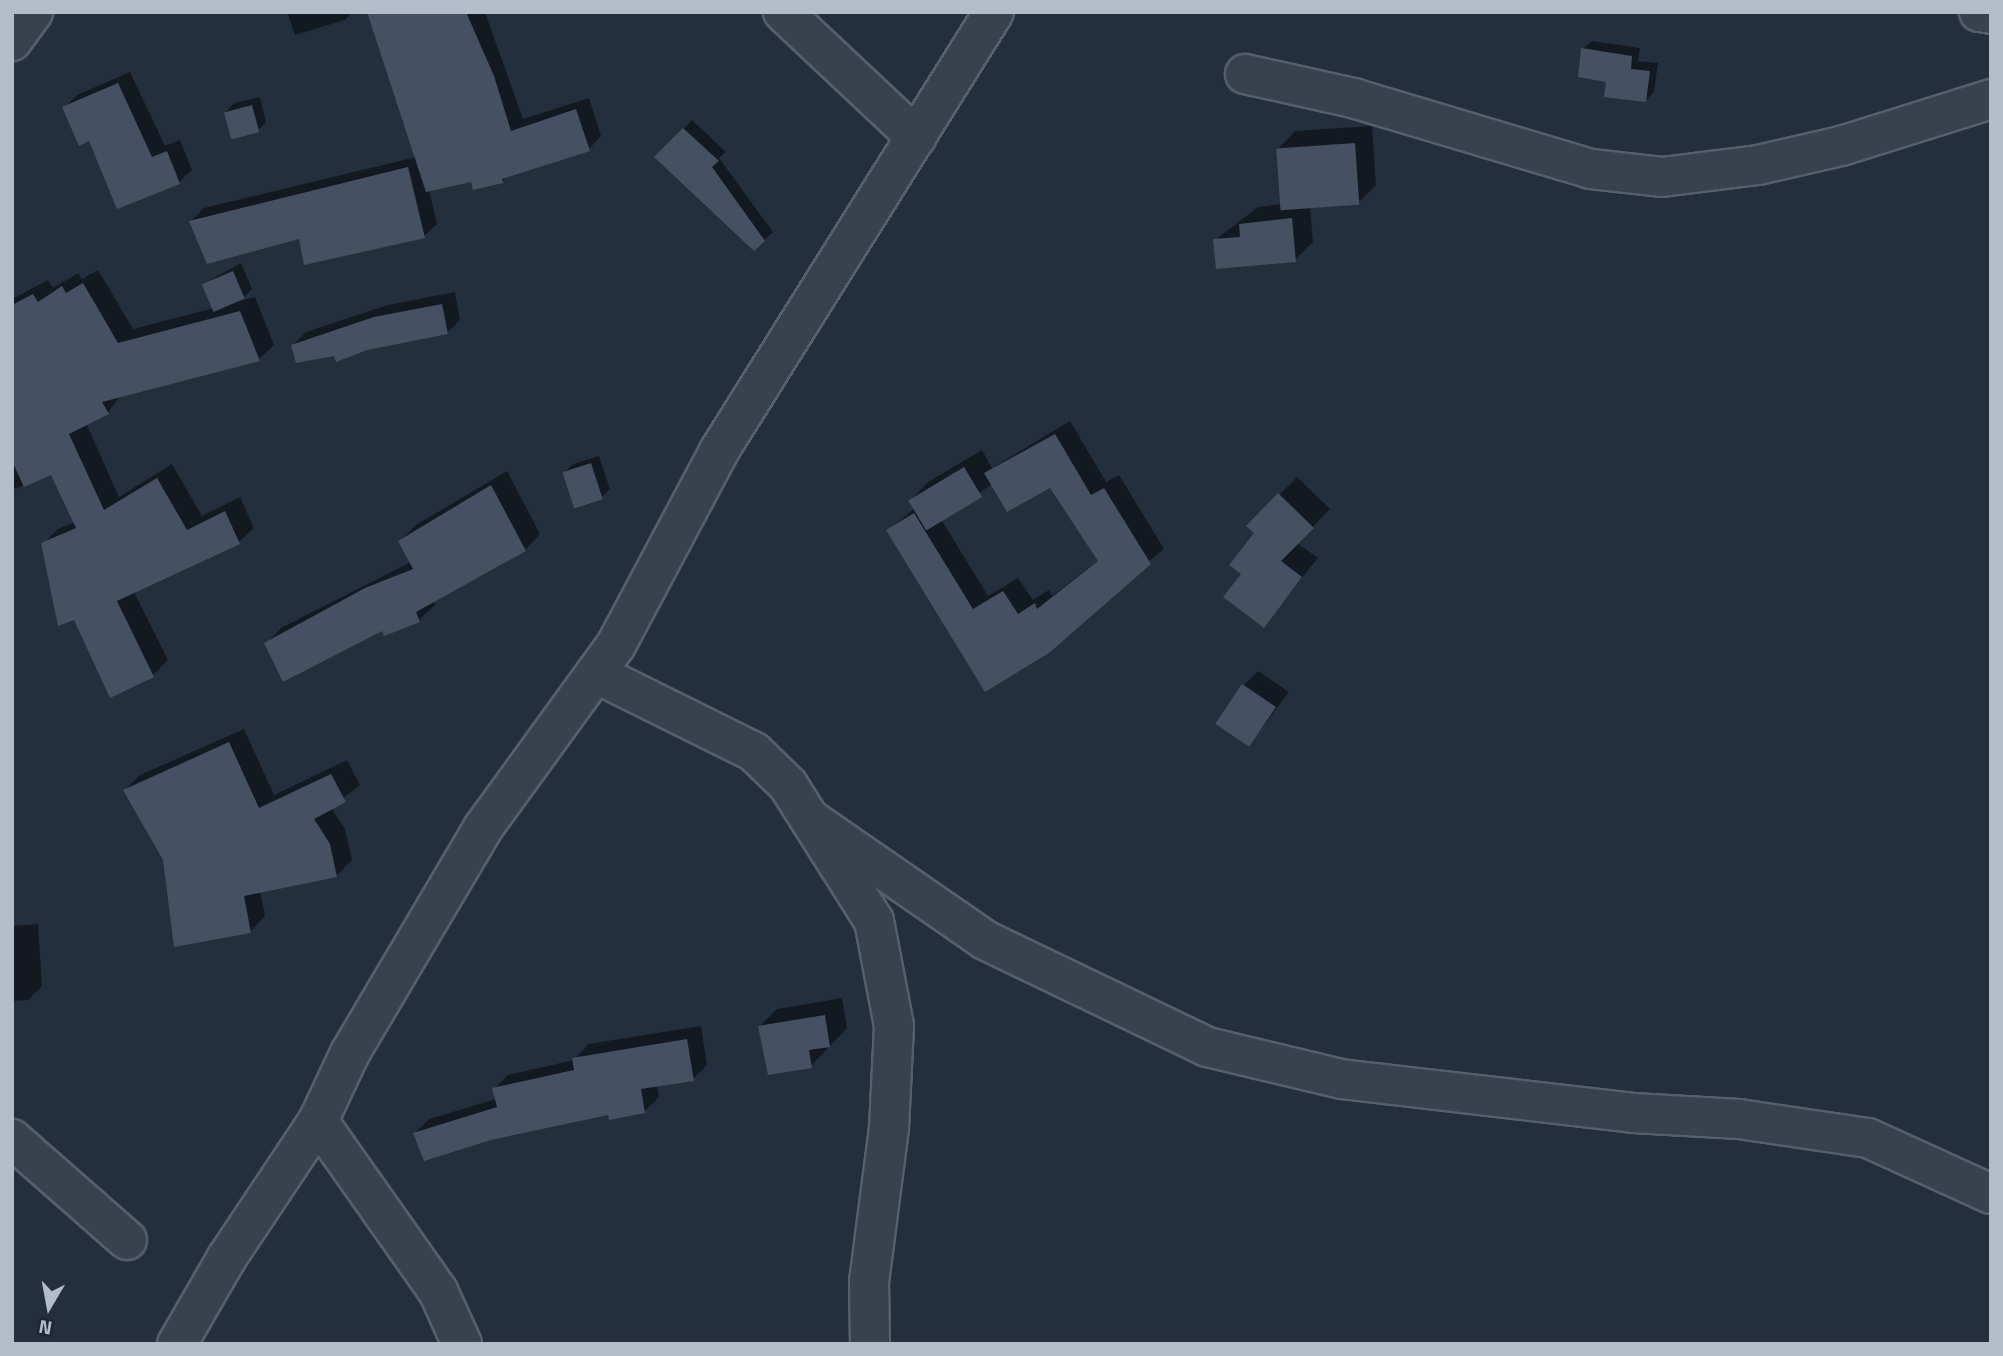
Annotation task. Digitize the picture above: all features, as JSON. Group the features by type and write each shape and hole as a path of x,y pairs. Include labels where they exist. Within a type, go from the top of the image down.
{"street":[{"path":"12,41 33,12"},
{"path":"783,12 916,137"},
{"path":"177,1344 226,1259 318,1121 350,1053 484,828 597,674 657,576 719,451 994,12"},
{"path":"1979,12 1991,14"},
{"path":"1245,74 1353,98 1591,169 1662,177 1758,165 1841,146 1991,99"},
{"path":"597,674 754,752 788,785 874,921 894,1026 889,1128 869,1281 870,1344"},
{"path":"813,821 985,940 1207,1047 1341,1079 1633,1114 1739,1119 1868,1138 1991,1194"},
{"path":"318,1121 438,1291 462,1344"},
{"path":"12,1139 127,1240"}],"building":[{"path":"367,12 466,12 494,76 511,131 576,109 590,151 502,179 503,183 473,190 471,182 426,192"},
{"path":"1581,48 1632,56 1631,69 1650,71 1646,102 1604,97 1606,82 1578,77"},
{"path":"118,83 152,157 167,151 180,184 117,209 89,141 79,146 62,107"},
{"path":"252,105 259,132 231,140 224,113"},
{"path":"683,128 719,161 712,167 765,241 754,251 654,157"},
{"path":"1355,143 1359,205 1281,210 1276,149"},
{"path":"408,167 425,238 304,265 299,239 207,264 189,221"},
{"path":"1292,218 1296,262 1216,269 1213,239 1240,237 1239,224"},
{"path":"233,271 245,299 213,312 202,284"},
{"path":"83,283 118,343 240,311 260,361 102,402 109,414 69,434 104,510 157,478 187,530 225,511 240,544 117,601 154,677 110,698 74,620 58,626 41,543 76,528 51,475 24,487 12,461 12,305 33,294 38,302 62,286 66,293"},
{"path":"442,304 448,334 367,350 336,362 334,356 296,363 291,345 374,317"},
{"path":"1055,434 1091,495 1104,488 1151,564 1049,653 985,692 886,530 914,513 973,609 1003,591 1018,614 1035,603 1037,609 1098,561 1050,488 1007,512 984,473"},
{"path":"591,463 603,499 574,508 562,472"},
{"path":"964,467 982,497 926,530 908,500"},
{"path":"491,485 526,551 416,612 420,622 384,636 382,631 283,682 264,643 365,588 413,569 398,541"},
{"path":"1278,493 1314,528 1281,561 1302,577 1264,628 1223,597 1241,574 1229,565 1254,533 1246,526"},
{"path":"1242,684 1276,707 1249,747 1215,724"},
{"path":"229,742 259,808 331,774 346,802 314,819 330,844 337,877 244,896 251,933 174,947 163,860 123,790"},
{"path":"825,1015 830,1047 809,1050 812,1068 768,1075 758,1026"},
{"path":"687,1039 694,1081 641,1089 645,1113 609,1120 608,1115 491,1140 424,1161 413,1133 497,1107 492,1088 574,1070 572,1058"}]}
